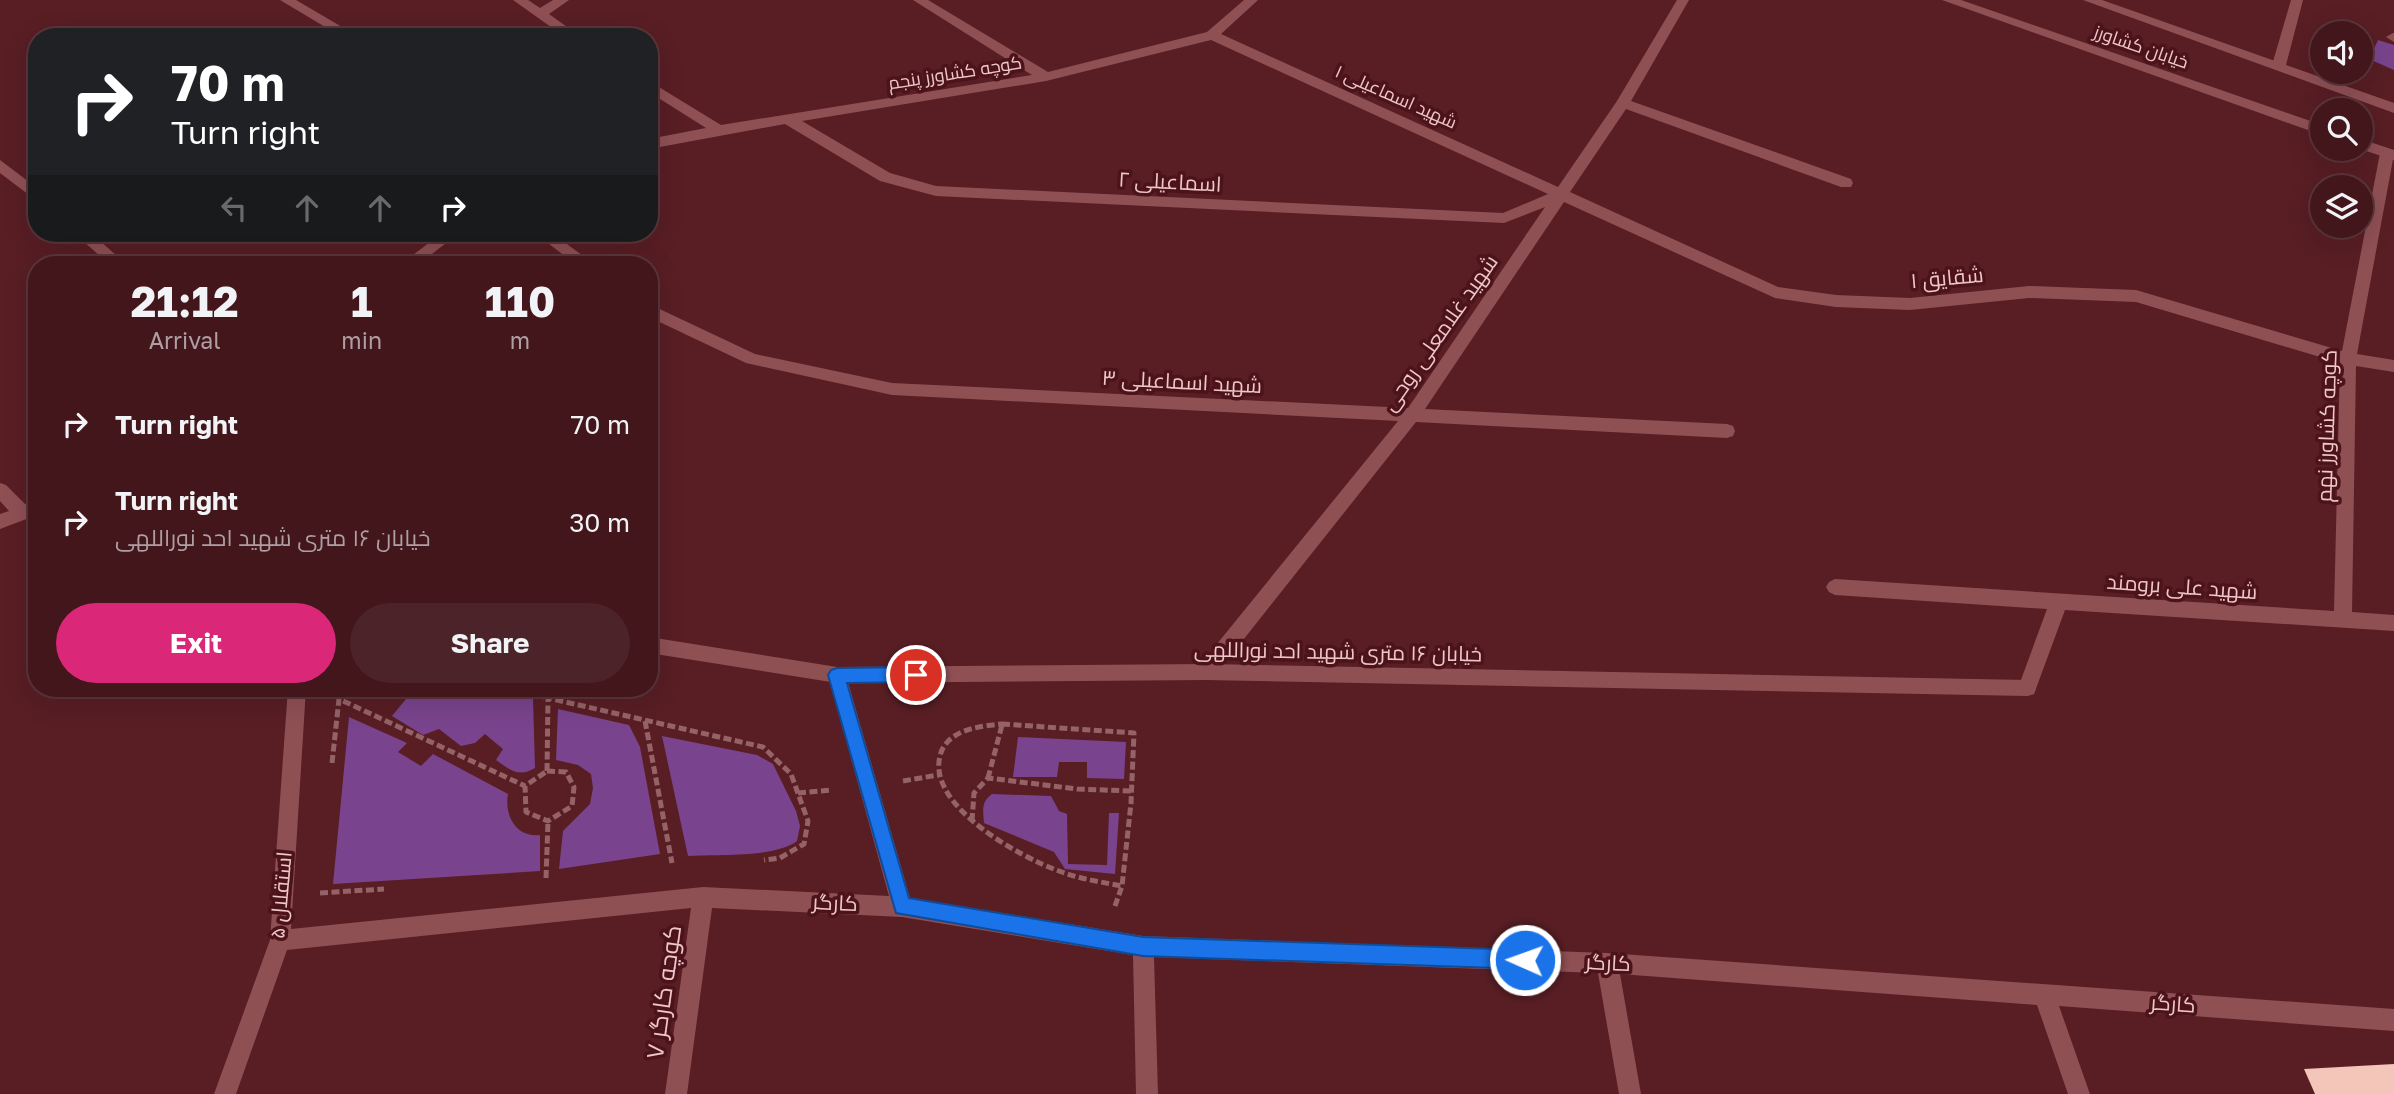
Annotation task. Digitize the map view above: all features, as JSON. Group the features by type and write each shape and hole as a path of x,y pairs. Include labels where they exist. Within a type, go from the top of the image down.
{"street":[{"path":"286,0 337,28"},
{"path":"519,0 561,28"},
{"path":"539,14 563,0"},
{"path":"919,0 1046,77"},
{"name":"کوچه کشاورز پنجم","path":"658,142 1046,77 1212,35 1251,0"},
{"name":"شهید غلامعلی روحی","path":"1206,672 1412,415 1623,103 1683,0"},
{"name":"خیابان کشاورز","path":"1948,0 2310,126"},
{"name":"خیابان کشاورز","path":"2089,0 2279,65 2394,108"},
{"path":"2279,65 2297,0"},
{"name":"شهید اسماعیلی ۱","path":"1212,35 1563,194"},
{"path":"658,91 719,130"},
{"path":"1623,103 1846,183"},
{"name":"اسماعیلی ۲","path":"789,120 885,177 936,191 1504,218 1563,194"},
{"path":"2373,148 2390,154"},
{"name":"کوچه کشاورز نهم","path":"2343,620 2348,359 2390,154"},
{"path":"0,165 28,188"},
{"name":"شقایق ۱","path":"1563,194 1775,292 1836,301 1910,304 2029,292 2136,296 2348,359 2394,366"},
{"path":"92,242 109,256"},
{"path":"419,256 439,242"},
{"path":"555,242 575,256"},
{"name":"شهید اسماعیلی ۳","path":"658,314 752,359 892,389 1727,431"},
{"path":"0,490 28,509"},
{"path":"0,523 28,511"},
{"name":"شهید علی برومند","path":"1835,587 2394,623"},
{"name":"خیابان ۱۶ متری شهید احد نوراللهی","path":"658,646 837,675 1206,672 2027,688 2059,601"},
{"path":"837,675 902,906"},
{"name":"استقلال ۵","path":"225,1094 280,940 296,697"},
{"name":"کارگر","path":"280,940 703,897 902,906 1143,946 1608,963 2394,1020"},
{"name":"کوچه کارگر ۷","path":"676,1094 703,897"},
{"path":"1143,946 1147,1094"},
{"path":"1608,963 1630,1094"},
{"path":"2044,994 2079,1094"}],"path":[{"path":"545,697 763,747 791,774 808,821 804,844 780,858 752,861"},
{"path":"547,771 548,698"},
{"path":"331,768 340,699 525,786"},
{"path":"645,721 673,869"},
{"path":"972,822 974,793 988,778 1002,724"},
{"path":"1002,724 1134,733 1122,886 1083,879 1052,868 972,822 944,791 938,775 938,756 944,746 969,727 1002,724"},
{"path":"525,786 547,771 566,772 574,787 572,806 548,821"},
{"path":"988,778 1077,789 1131,791"},
{"path":"525,786 526,812 548,821"},
{"path":"546,879 548,821"},
{"path":"317,893 318,879"}],"shaded area":[{"path":"2378,40 2394,45 2394,70 2373,61 2373,51"},
{"path":"408,697 533,698 535,768 515,772 506,767 496,760 503,749 485,734 475,743 461,746 439,729 423,735 392,716"},
{"path":"558,709 629,725 640,747 660,854 559,869 563,831 590,804 593,788 591,774 578,765 556,760"},
{"path":"349,717 407,743 398,752 421,766 433,754 508,794 508,810 513,824 524,833 540,835 540,871 333,884"},
{"path":"662,736 757,755 773,764 796,811 800,826 797,841 760,853 688,856"},
{"path":"1018,737 1126,742 1124,779 1087,778 1087,762 1059,762 1057,777 1013,777"},
{"path":"992,794 1051,796 1059,811 1067,814 1068,864 1107,865 1109,813 1119,813 1115,874 1065,869 1054,852 984,823 984,803"}],"building":[{"path":"2394,1064 2394,1094 2315,1094 2304,1069"}],"route":[{"path":"916,675 837,675 902,906 1143,946 1525,960"}]}
